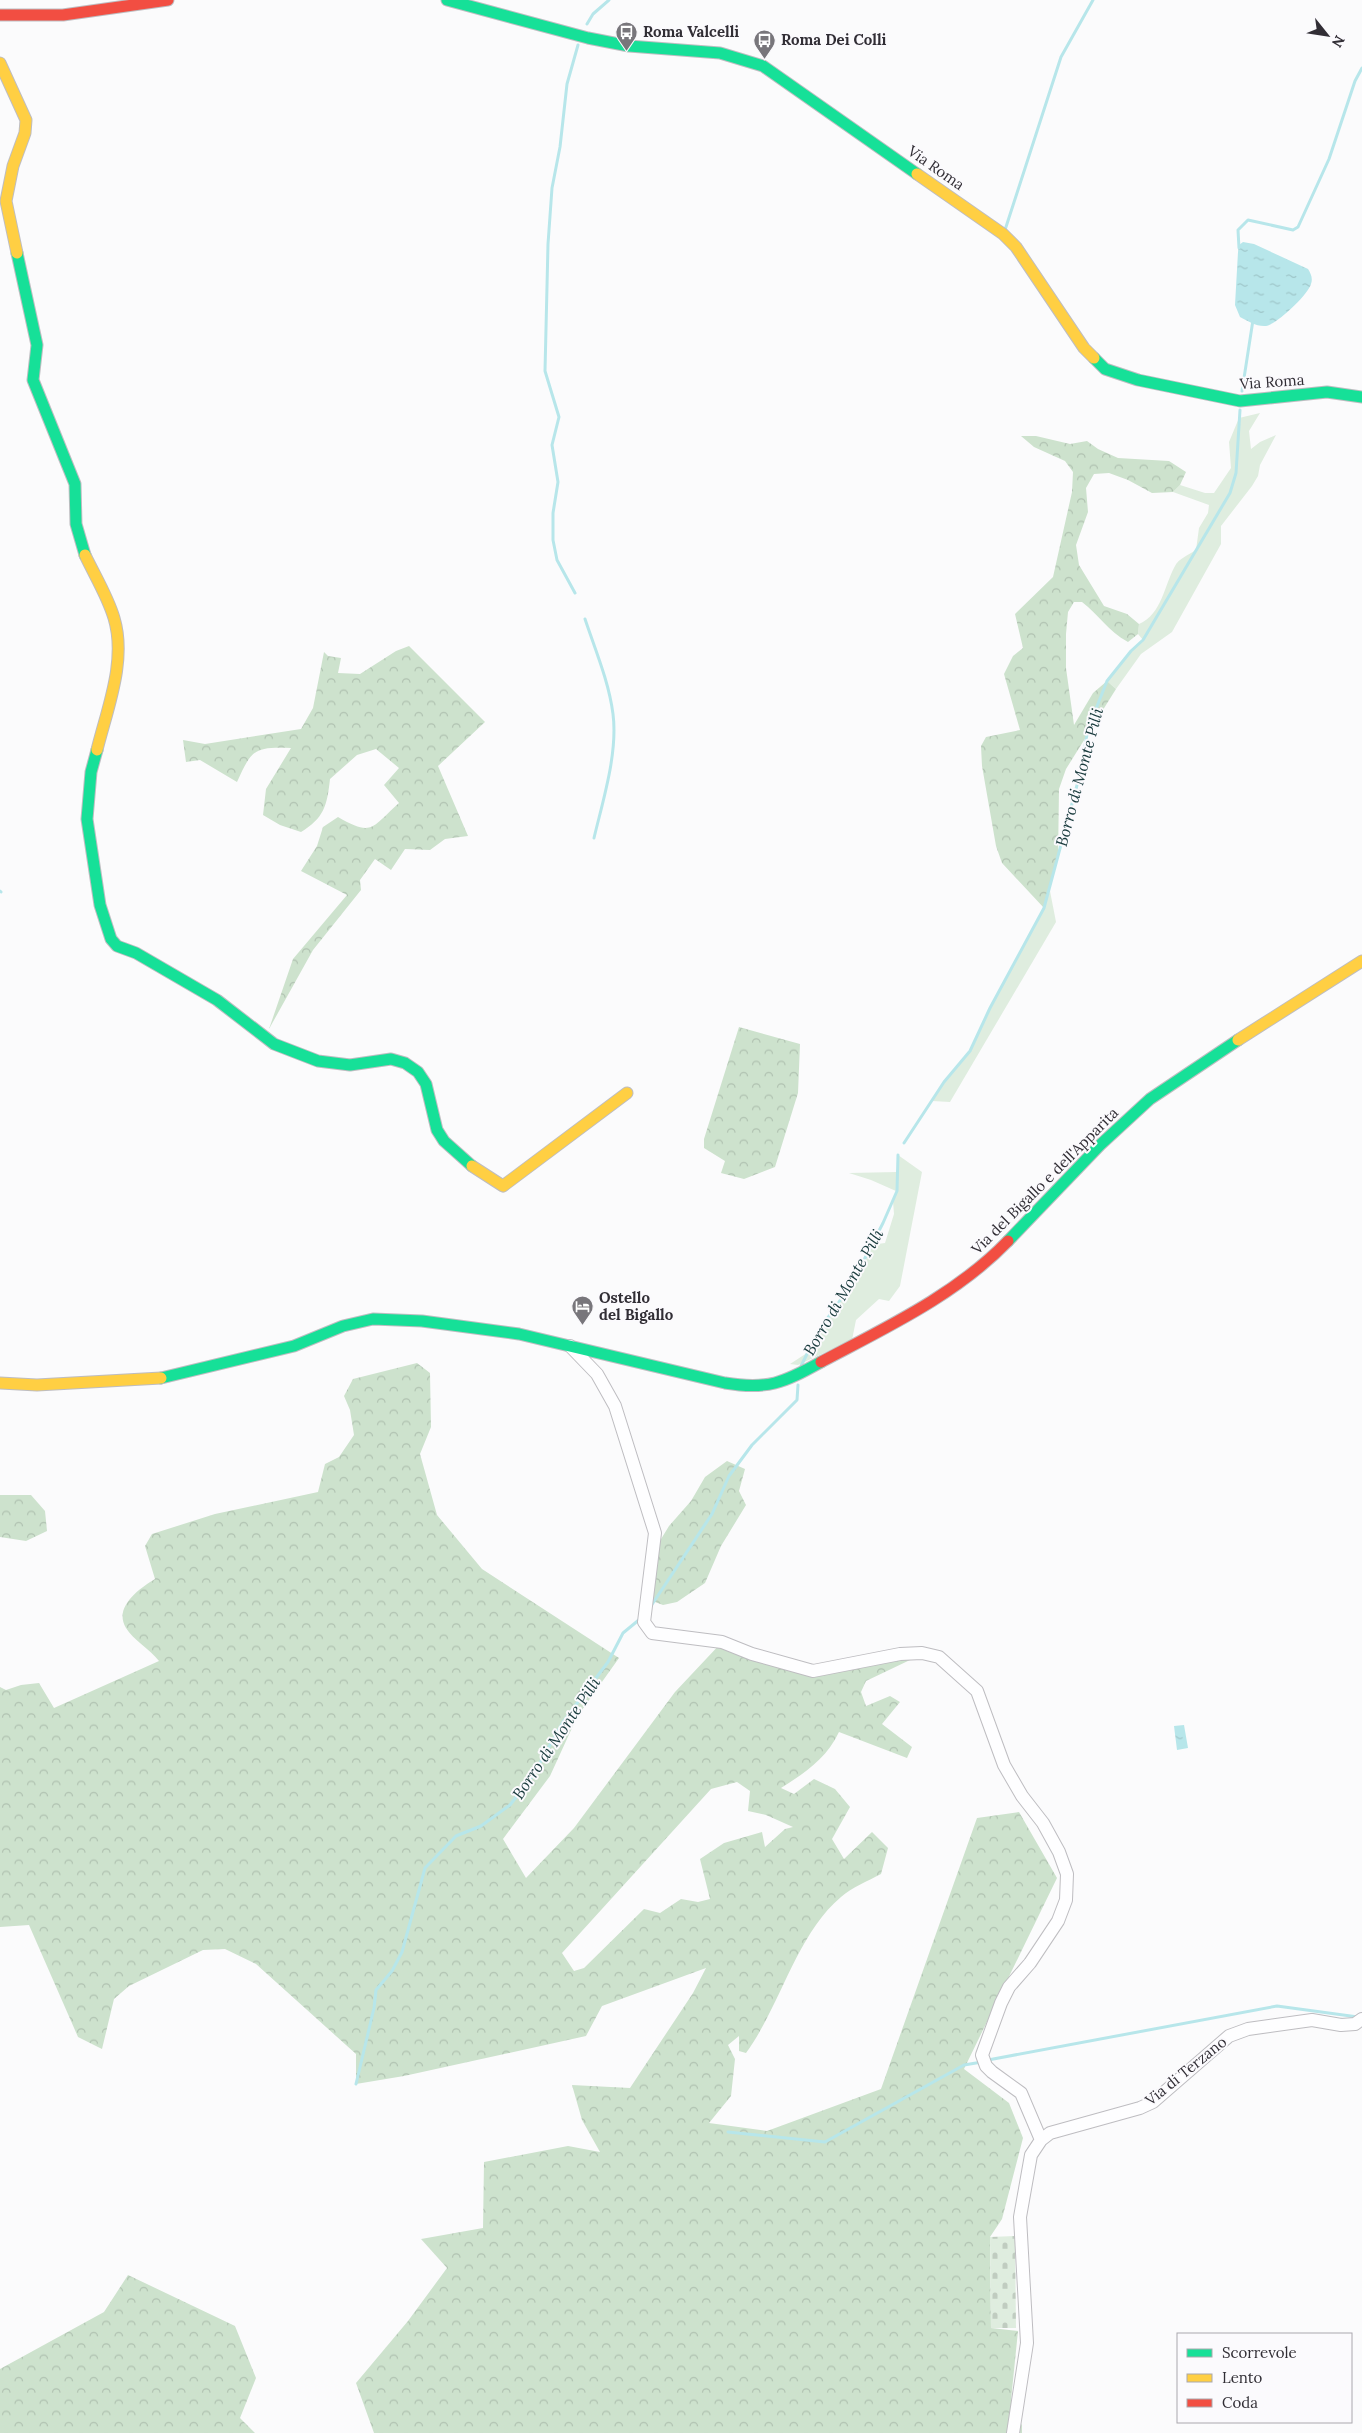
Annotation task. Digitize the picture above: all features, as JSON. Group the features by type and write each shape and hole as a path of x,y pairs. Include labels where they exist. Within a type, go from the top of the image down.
{"street":[{"path":"0,15 32,17 87,14 168,0"},
{"name":"Via Roma","path":"447,0 479,4 588,38 629,46 720,53 768,70 1004,234 1016,247 1088,353 1105,369 1138,380 1208,396 1240,401 1327,392 1362,397"},
{"path":"0,63 26,120 25,133 12,166 6,201 37,345 34,380 75,484 76,524 81,546 114,618 118,642 116,672 91,772 87,819 100,905 111,939 117,946 136,953 217,1000 274,1044 318,1062 350,1065 391,1059 405,1063 418,1072 426,1084 438,1130 444,1141 468,1164 503,1186 627,1093"},
{"name":"Via del Bigallo e dell'Apparita","path":"0,1383 37,1385 166,1378 294,1346 343,1326 374,1319 495,1330 569,1345 724,1383 751,1387 772,1385 792,1378 927,1305 987,1261 1050,1200 1100,1145 1150,1099 1308,994 1362,961"},
{"path":"569,1345 597,1374 615,1406 655,1533 644,1622 652,1633 722,1642 752,1654 813,1671 900,1654 922,1653 939,1657 977,1691 1004,1765 1022,1796 1043,1822 1059,1852 1067,1874 1066,1900 1058,1921 1030,1963 1009,1988 1001,2003 982,2055 983,2061 992,2072 1021,2093 1041,2140 1031,2155 1020,2217 1027,2343 1013,2433"},
{"name":"Via di Terzano","path":"1041,2140 1050,2132 1140,2108 1153,2102 1229,2036 1248,2029 1312,2020 1341,2026 1355,2024 1362,2019"}],"green space":[{"path":"1260,413 1249,431 1251,449 1260,442 1276,435 1260,465 1258,476 1221,526 1221,544 1172,632 1141,654 1116,689 1107,681 1131,651 1143,640 1138,634 1139,624 1153,614 1158,607 1177,563 1196,550 1199,528 1208,513 1209,505 1173,492 1180,485 1205,493 1214,493 1231,468 1229,442 1239,418"},
{"path":"1021,436 1036,436 1070,444 1087,441 1098,449 1118,458 1169,461 1186,472 1180,485 1173,492 1152,493 1128,480 1109,473 1094,474 1086,488 1088,512 1076,545 1079,565 1104,606 1127,614 1139,624 1138,634 1128,642 1121,638 1082,602 1074,602 1068,612 1066,668 1074,725 1093,693 1107,681 1116,689 1066,769 1059,789 1058,859 1044,908 1002,863 996,846 982,766 981,746 986,737 1020,730 1004,674 1013,656 1023,648 1015,614 1053,577 1072,492 1073,472 1065,461 1034,447"},
{"path":"409,646 485,722 438,766 468,836 445,839 430,850 405,849 391,870 375,859 360,880 361,890 313,950 269,1029 293,959 347,895 301,871 317,846 323,827 338,817 358,827 371,827 377,824 399,803 384,785 399,768 376,749 357,755 330,779 326,804 323,810 315,822 301,832 280,825 263,815 266,789 291,748 269,748 256,752 251,756 237,782 200,760 186,762 183,740 205,744 301,729 313,708 324,652 328,656 341,658 338,673 360,674 396,651"},
{"path":"1050,891 1056,922 950,1102 932,1101 944,1082 970,1051 990,1008 1044,908"},
{"path":"739,1027 800,1044 798,1093 775,1167 744,1179 721,1173 725,1161 704,1148 704,1139"},
{"path":"898,1155 922,1172 900,1286 889,1301 879,1299 856,1320 852,1340 798,1365 790,1364 807,1353 819,1330 851,1285 870,1245 885,1243 894,1214 893,1201 896,1191 849,1173 897,1172"},
{"path":"417,1363 430,1373 431,1427 420,1454 437,1515 482,1569 619,1658 577,1717 550,1776 503,1839 526,1878 574,1828 675,1692 722,1642 813,1671 900,1654 910,1660 866,1681 861,1692 866,1706 890,1696 900,1702 882,1724 912,1747 907,1758 839,1732 822,1757 781,1788 794,1794 814,1779 835,1789 850,1807 832,1839 844,1859 872,1832 888,1848 881,1874 845,1893 825,1913 812,1931 800,1950 769,2014 746,2053 739,2051 739,2036 728,2045 735,2059 731,2096 709,2123 767,2131 881,2089 977,1818 1019,1812 1057,1878 964,2069 1009,2103 1023,2138 1002,2219 990,2237 991,2328 1018,2331 1011,2400 1022,2426 1022,2433 374,2433 356,2383 408,2321 447,2268 421,2239 483,2228 484,2162 568,2146 600,2152 582,2120 572,2085 630,2088 693,1993 706,1968 602,2006 586,2036 404,2076 356,2084 356,2054 256,1964 225,1949 203,1950 129,1986 114,1999 102,2049 78,2037 29,1925 0,1927 0,1687 6,1690 21,1685 39,1683 54,1708 159,1661 129,1632 123,1620 123,1613 130,1599 155,1579 145,1546 152,1534 215,1514 318,1492 325,1464 339,1457 354,1435 350,1410 344,1396 353,1379","holes":["737,1782 750,1791 748,1811 766,1815 793,1827 785,1829 765,1847 762,1832 724,1843 700,1859 710,1899 698,1902 681,1899 660,1913 644,1909 584,1968 574,1971 562,1953 711,1789"]},
{"path":"727,1461 745,1469 739,1491 746,1505 721,1546 705,1583 677,1602 663,1605 647,1599 655,1549 669,1526 691,1501 705,1477"},
{"path":"0,1495 31,1495 45,1511 47,1531 26,1541 0,1537"},
{"path":"1015,2236 1016,2328 991,2328 990,2237"},
{"path":"128,2275 235,2326 256,2378 240,2418 255,2433 0,2433 0,2369 104,2312"}],"water":[{"path":"1243,242 1254,244 1308,269 1311,276 1312,282 1309,289 1298,302 1284,315 1266,326 1256,325 1240,317 1235,305 1238,252 1239,245"},
{"path":"1184,1725 1188,1748 1177,1750 1174,1726"}],"waterway":[{"path":"587,24 593,14 609,0"},
{"path":"1005,230 1061,57 1093,0"},
{"path":"575,593 557,560 553,540 553,513 558,482 552,445 559,417 545,371 548,244 552,188 560,147 567,84 578,45"},
{"name":"Borro di Monte Pilli","path":"1239,248 1238,230 1248,220 1293,230 1298,227 1329,159 1355,81 1362,68"},
{"name":"Borro di Monte Pilli","path":"1242,391 1253,320"},
{"name":"Borro di Monte Pilli","path":"904,1143 944,1082 970,1051 990,1008 1044,908 1080,774 1088,729 1107,681 1131,651 1143,640 1230,493 1236,473 1240,410"},
{"path":"585,619 608,690 614,729 612,760 594,838"},
{"name":"Borro di Monte Pilli","path":"801,1366 819,1330 851,1285 883,1223 897,1191 898,1155"},
{"name":"Borro di Monte Pilli","path":"651,1606 712,1514 729,1476 752,1445 797,1400 798,1385"},
{"name":"Borro di Monte Pilli","path":"356,2084 374,2008 376,1990 392,1971 402,1952 425,1868 456,1836 481,1826 510,1805 533,1775 563,1722 608,1662 623,1633 640,1619"},
{"path":"988,2060 1277,2006 1358,2017"},
{"path":"728,2132 825,2142 964,2065 982,2062"}],"traffic: fast":[{"path":"447,0 588,38 629,46 720,53 763,66 917,174"},
{"path":"17,253 37,345 33,380 75,484 76,524 85,555"},
{"path":"1094,358 1105,369 1138,380 1240,401 1327,392 1362,397"},
{"path":"97,750 91,772 87,819 100,905 111,939 117,946 136,953 217,1000 274,1044 318,1061 350,1065 391,1059 405,1063 418,1072 426,1084 437,1130 444,1141 472,1166"},
{"path":"1008,1241 1100,1145 1150,1099 1238,1040"},
{"path":"161,1378 294,1346 343,1326 373,1319 422,1321 519,1334 740,1385 753,1386 775,1383 821,1362"}],"traffic: slow":[{"path":"0,63 26,120 25,133 13,166 6,201 17,253"},
{"path":"917,174 1003,234 1016,247 1084,348 1094,358"},
{"path":"85,555 108,602 117,634 117,668 97,750"},
{"path":"1238,1040 1362,961"},
{"path":"472,1166 503,1186 627,1093"},
{"path":"0,1383 37,1385 161,1378"}],"traffic: jam":[{"path":"0,15 63,15 168,0"},
{"path":"821,1362 895,1323 943,1294 966,1278 1008,1241"}],"place":[{"name":"Roma Valcelli","path":"627,51"},
{"name":"Roma Dei Colli","path":"765,59"},
{"name":"Ostello del Bigallo","path":"583,1326"}]}
